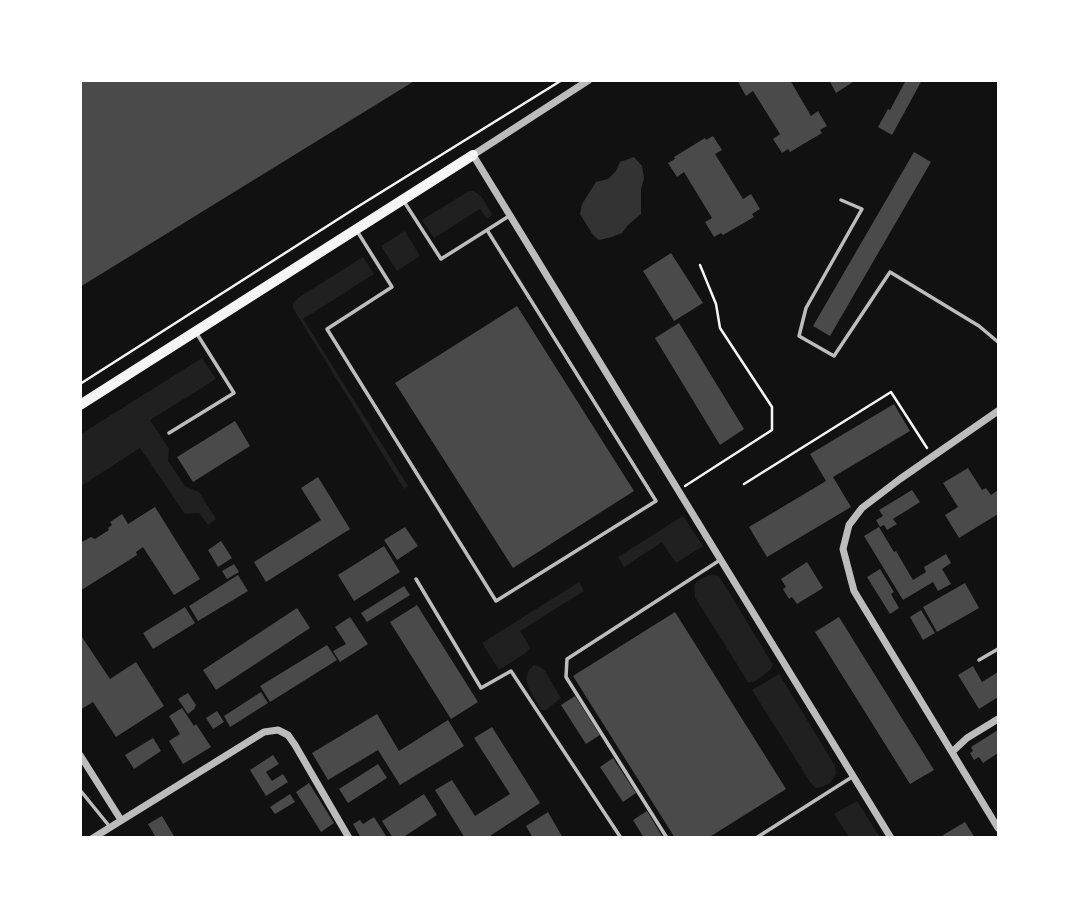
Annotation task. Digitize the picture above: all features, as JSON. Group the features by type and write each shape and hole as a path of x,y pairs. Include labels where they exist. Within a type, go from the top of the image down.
{"main road":[{"path":"80,405 473,155"}],"street":[{"path":"589,80 473,155 891,838"},
{"path":"999,411 862,508 849,525 843,549 853,591 999,828"},
{"path":"952,752 967,738 999,719"},
{"path":"93,838 264,732 278,730 288,735 295,745 349,838"},
{"path":"80,755 121,820"}],"lane":[{"path":"403,199 441,259 510,215"},
{"path":"841,200 862,209 806,308 799,336 834,356 890,272 979,326 999,342"},
{"path":"356,229 392,288 327,329 496,601 656,501 487,230"},
{"path":"169,433 234,393 196,332"},
{"path":"667,838 566,677 567,659 722,559"},
{"path":"416,579 481,688 511,671 621,838"},
{"path":"979,660 999,649"},
{"path":"756,838 854,776"},
{"path":"80,790 110,827"}],"path":[{"path":"80,384 562,80"},
{"path":"679,489 772,430 772,407 720,328 716,304 700,265"},
{"path":"744,484 891,392 933,456"}],"shaded area":[{"path":"634,157 642,166 644,178 641,214 622,233 599,240 580,214 582,204 596,182 608,179 620,162"},
{"path":"469,191 481,196 491,216 487,219 480,209 434,238 422,220"},
{"path":"405,231 420,256 397,271 381,246"},
{"path":"363,257 374,274 303,319 408,486 404,489 293,308 293,303 298,298"},
{"path":"202,358 216,379 150,420 169,449 168,461 185,486 199,492 216,519 208,525 199,513 185,514 140,448 81,486 81,434"},
{"path":"683,516 703,546 676,563 662,542 624,567 618,557"},
{"path":"709,575 719,576 773,665 754,682 748,682 695,597 694,585"},
{"path":"579,582 584,591 520,631 530,647 527,652 499,670 482,643"},
{"path":"534,665 545,671 561,698 546,710 541,710 526,679"},
{"path":"779,674 835,766 836,774 830,783 822,787 816,788 810,782 752,690"},
{"path":"857,801 880,837 849,837 834,814"}],"building":[{"path":"80,80 416,80 80,287"},
{"path":"737,80 790,80 811,116 818,111 827,126 820,130 822,133 790,152 788,149 782,153 773,139 780,134 753,91 746,96"},
{"path":"829,80 856,80 836,93"},
{"path":"906,80 922,80 892,135 878,127"},
{"path":"713,136 722,150 715,154 743,199 751,194 760,209 752,214 754,217 723,235 721,233 714,237 705,222 712,218 684,172 677,177 668,163 705,138 706,140"},
{"path":"914,152 931,162 830,336 813,326"},
{"path":"671,253 703,303 674,321 643,271"},
{"path":"517,306 634,491 513,568 395,383"},
{"path":"679,323 744,429 720,445 655,338"},
{"path":"894,404 910,431 833,477 851,507 767,557 749,527 826,481 810,454"},
{"path":"235,421 250,446 193,482 177,457"},
{"path":"968,468 982,490 986,488 991,495 998,490 998,514 959,538 945,515 958,507 943,483"},
{"path":"318,477 350,529 266,582 254,562 321,520 301,488"},
{"path":"912,490 920,502 893,519 897,524 887,530 884,525 880,527 876,520 883,516 879,510"},
{"path":"155,507 200,579 174,595 143,547 136,552 137,555 80,591 80,543 91,537 95,539 109,530 112,525 110,522 122,514 128,524"},
{"path":"405,527 418,546 397,560 384,540"},
{"path":"879,527 913,580 926,572 924,567 946,554 951,563 942,569 951,584 938,591 933,582 903,600 864,536"},
{"path":"221,541 232,558 218,567 208,550"},
{"path":"384,546 400,572 354,601 338,575"},
{"path":"807,562 823,588 797,604 792,597 789,599 781,579"},
{"path":"234,564 239,572 227,579 222,571"},
{"path":"880,569 894,592 891,594 899,608 890,614 867,577"},
{"path":"238,575 248,591 198,621 189,606"},
{"path":"965,583 979,608 937,632 923,607"},
{"path":"404,586 410,595 367,622 361,613"},
{"path":"417,605 478,702 451,719 390,622"},
{"path":"185,607 195,623 153,649 143,633"},
{"path":"297,608 310,628 216,690 203,670"},
{"path":"921,610 935,633 923,640 910,617"},
{"path":"675,612 786,789 708,838 675,838 573,676"},
{"path":"350,617 368,644 340,662 333,651 346,644 335,627"},
{"path":"839,617 934,770 910,784 815,632"},
{"path":"80,634 110,679 136,662 164,706 116,737 93,702 80,710"},
{"path":"327,645 337,660 270,702 260,686"},
{"path":"973,666 982,682 998,672 998,697 979,709 958,675"},
{"path":"261,692 268,703 230,727 224,716"},
{"path":"188,693 196,705 188,714 178,699"},
{"path":"575,696 600,735 586,744 561,705"},
{"path":"182,708 211,747 183,764 169,741 180,734 169,716"},
{"path":"217,711 224,722 213,729 206,718"},
{"path":"377,714 399,751 448,720 464,746 400,785 378,750 328,780 312,753"},
{"path":"492,727 540,803 487,838 465,838 435,790 452,780 475,816 510,794 474,738"},
{"path":"998,730 998,753 983,763 979,757 974,760 970,753 973,751 971,747"},
{"path":"153,738 161,751 134,769 125,755"},
{"path":"273,755 279,764 266,772 272,781 283,774 288,782 266,796 250,770"},
{"path":"613,758 636,793 623,802 600,767"},
{"path":"378,764 387,778 348,803 339,789"},
{"path":"309,783 334,823 321,832 296,792"},
{"path":"290,794 295,802 275,814 270,807"},
{"path":"424,794 437,815 402,838 393,838 382,821"},
{"path":"647,811 663,838 644,838 633,820"},
{"path":"548,812 563,838 533,838 526,826"},
{"path":"162,816 175,838 156,838 148,824"},
{"path":"374,817 386,836 361,838 353,824 360,820 363,824"},
{"path":"965,822 975,838 945,838 943,835"}]}
